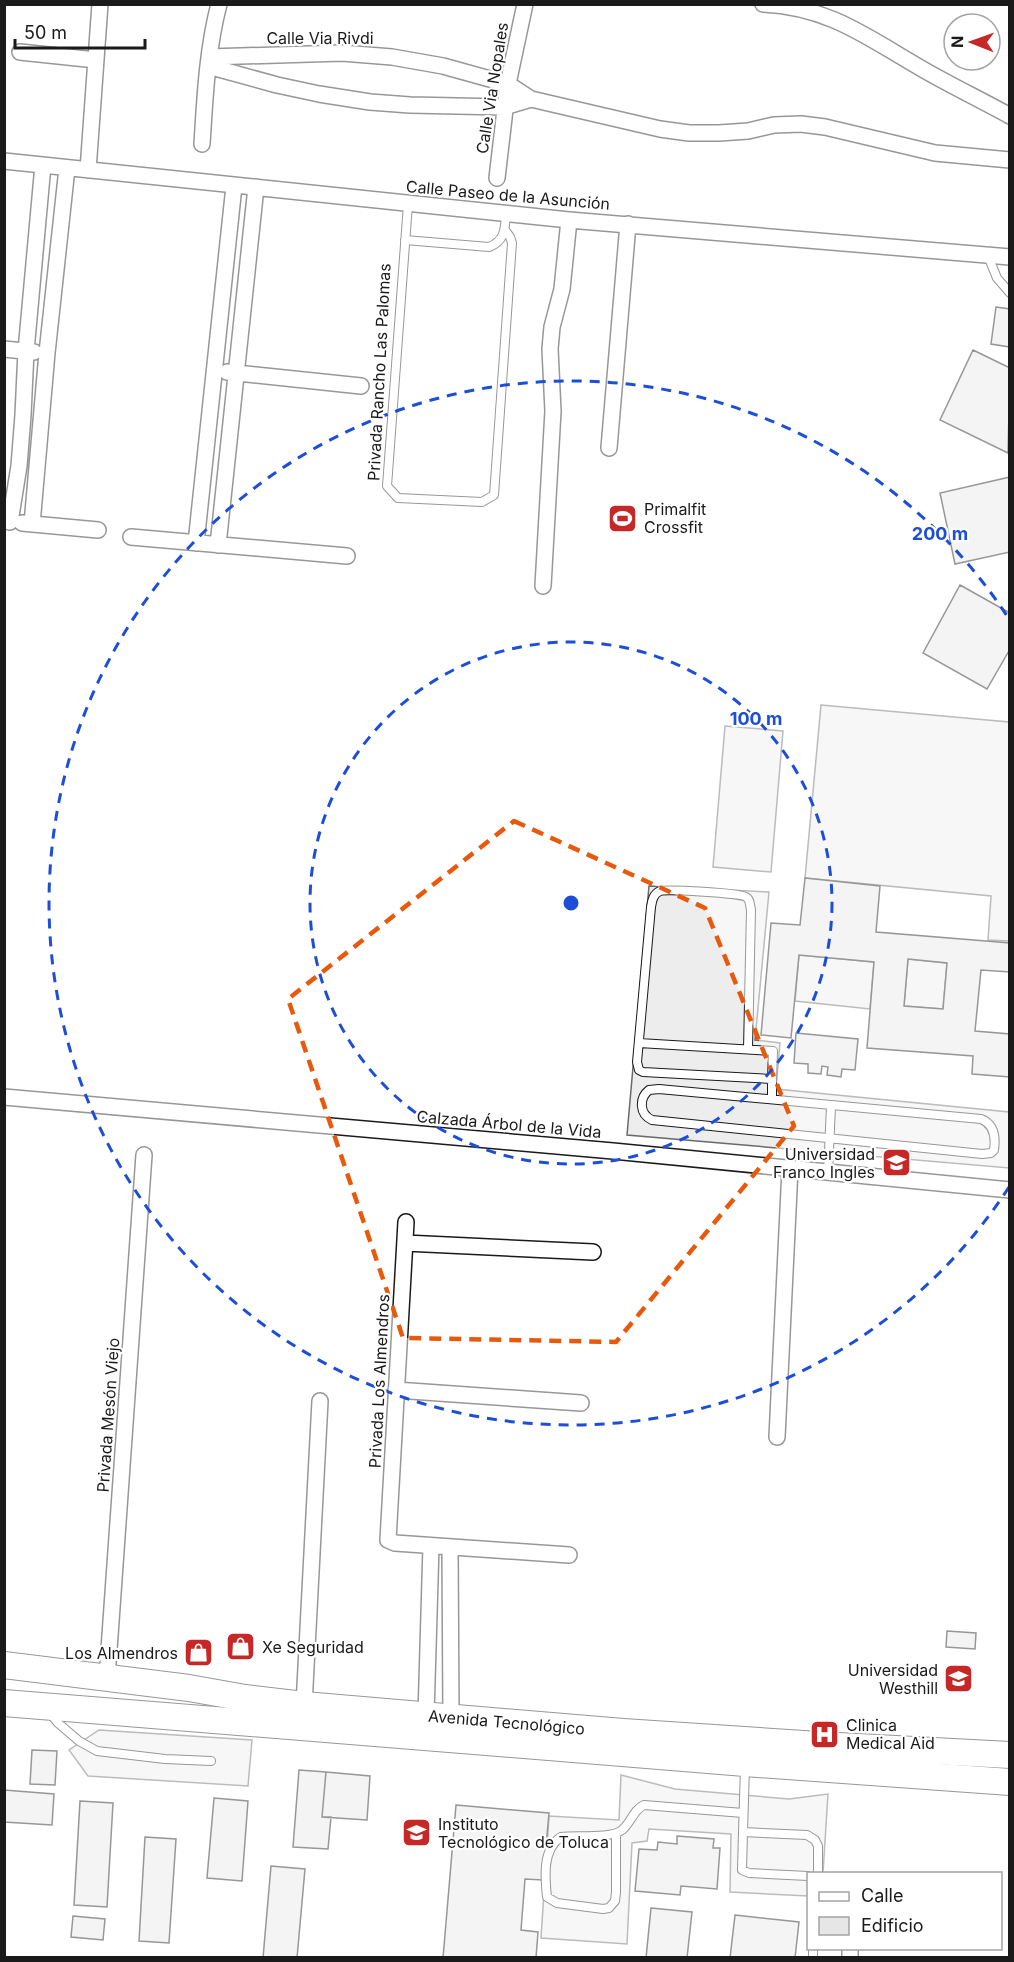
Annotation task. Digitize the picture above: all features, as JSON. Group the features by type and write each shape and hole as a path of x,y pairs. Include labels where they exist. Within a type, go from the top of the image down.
{"main road":[{"name":"Avenida Tecnológico","path":"4,1665 304,1705 439,1704 694,1737 1010,1755"},
{"name":"Avenida Tecnológico","path":"4,1703 745,1763 1010,1782"}],"street":[{"path":"88,170 100,4"},
{"path":"202,144 208,61 219,4"},
{"name":"Calle Via Nopales","path":"497,178 504,107 525,4"},
{"path":"763,4 801,9 854,28 924,70 1010,116"},
{"path":"20,52 96,60"},
{"name":"Calle Via Rivdi","path":"208,61 342,52 382,56 443,66 508,84 531,99 660,129 689,133 718,133 748,131 774,125 801,124 825,127 935,153 1010,160"},
{"name":"Calle Via Rivdi","path":"208,61 277,85 370,102 504,107 531,99"},
{"name":"Calle Paseo de la Asunción","path":"4,161 506,214 1010,257"},
{"path":"42,165 26,351 21,446 7,522 98,530"},
{"path":"32,524 47,353 67,168"},
{"path":"196,543 234,186"},
{"path":"218,545 256,187"},
{"path":"543,586 553,411 550,349 552,327 562,289 569,220"},
{"path":"609,448 628,224"},
{"path":"4,349 47,353"},
{"path":"214,371 361,386"},
{"path":"131,537 347,556"},
{"name":"Calzada Árbol de la Vida","path":"4,1097 1010,1190"},
{"name":"Privada Mesón Viejo","path":"107,1677 144,1155"},
{"path":"777,1437 790,1169"},
{"name":"Privada Los Almendros","path":"406,1222 388,1537 391,1542 431,1546"},
{"path":"405,1243 593,1252"},
{"path":"396,1390 581,1403"},
{"path":"304,1705 320,1401"},
{"path":"439,1704 429,1596 431,1546 569,1555"},
{"path":"439,1704 451,1594 450,1547"},
{"path":"429,1596 451,1594"}],"lane":[{"name":"Privada Rancho Las Palomas","path":"408,204 387,486 398,498 482,502 494,495 512,243 505,230"},
{"path":"405,240 489,247 496,245 502,239 506,214"},
{"path":"988,255 997,278 1010,293"},
{"path":"748,1049 751,910 748,898 736,894 658,892 654,895 653,900 638,1067 643,1072 772,1079"},
{"path":"639,1043 774,1052 772,1100"},
{"path":"653,1089 831,1106 981,1119 988,1122 992,1128 995,1144 993,1151 982,1154 652,1120 647,1118 642,1110 643,1097 653,1089"},
{"path":"828,1173 831,1106"},
{"path":"44,1706 58,1723 79,1741 97,1751 165,1759 211,1761"},
{"path":"745,1763 742,1870 749,1873 807,1876"},
{"path":"616,1834 616,1892 615,1900 609,1908 557,1903 547,1897 548,1855 554,1841 561,1837 616,1834 629,1824 637,1810 644,1805 743,1813"},
{"path":"743,1832 807,1835 818,1846 818,1872"}],"highlighted area":[{"path":"514,821 705,908 794,1126 616,1342 403,1338 288,999"}],"shaded area":[{"path":"821,705 1009,722 1009,941 988,940 991,896 805,878"},
{"path":"725,726 783,731 771,872 713,867"},
{"path":"649,886 769,892 755,1040 780,1043 776,1089 1009,1112 1009,1168 627,1135"},
{"path":"799,955 874,962 870,1009 795,1001"},
{"path":"908,959 947,963 943,1009 904,1006"},
{"path":"99,1730 252,1740 248,1786 88,1776 69,1750"},
{"path":"621,1775 675,1789 789,1799 828,1794 823,1872 807,1872 807,1896 730,1892 731,1834 649,1829 647,1841 632,1843 627,1944 541,1938 549,1816 619,1820"}],"building":[{"path":"996,307 1010,309 1010,347 991,344"},
{"path":"973,350 1010,368 1008,453 940,420"},
{"path":"1010,477 1010,552 955,564 940,493"},
{"path":"960,585 1010,613 1010,649 987,689 923,653"},
{"path":"805,878 880,886 876,932 1010,943 1010,972 981,970 975,1031 1010,1034 1010,1077 972,1074 973,1056 867,1048 874,962 799,955 791,1038 761,1035 771,923 800,925","holes":["908,959 947,963 943,1009 904,1006"]},
{"path":"796,1033 858,1039 855,1070 842,1069 841,1077 827,1075 828,1067 822,1066 821,1074 808,1073 808,1064 794,1063"},
{"path":"947,1631 976,1633 975,1649 946,1647"},
{"path":"32,1750 57,1751 55,1785 30,1784"},
{"path":"299,1770 326,1772 322,1817 331,1817 328,1849 293,1847"},
{"path":"326,1772 370,1776 367,1820 322,1817"},
{"path":"4,1790 54,1794 52,1825 4,1822"},
{"path":"214,1798 248,1801 242,1881 207,1878"},
{"path":"80,1801 113,1803 107,1907 74,1905"},
{"path":"456,1805 549,1813 543,1880 525,1879 521,1930 538,1932 536,1958 443,1958"},
{"path":"677,1836 714,1839 713,1848 720,1848 717,1889 681,1886 680,1895 635,1891 639,1849 657,1850 658,1842 677,1844"},
{"path":"145,1837 176,1839 169,1943 139,1941"},
{"path":"271,1866 305,1869 297,1958 263,1958"},
{"path":"651,1908 692,1912 687,1958 646,1958"},
{"path":"735,1915 799,1922 795,1958 730,1958"},
{"path":"73,1916 105,1919 103,1940 71,1937"}],"place":[{"name":"Primalfit Crossfit","path":"623,518"},
{"name":"Universidad Franco Ingles","path":"896,1163"},
{"name":"Xe Seguridad","path":"241,1647"},
{"name":"Los Almendros","path":"199,1653"},
{"name":"Universidad Westhill","path":"959,1679"},
{"name":"Clinica Medical Aid","path":"825,1734"},
{"name":"Instituto Tecnológico de Toluca","path":"417,1833"}]}
